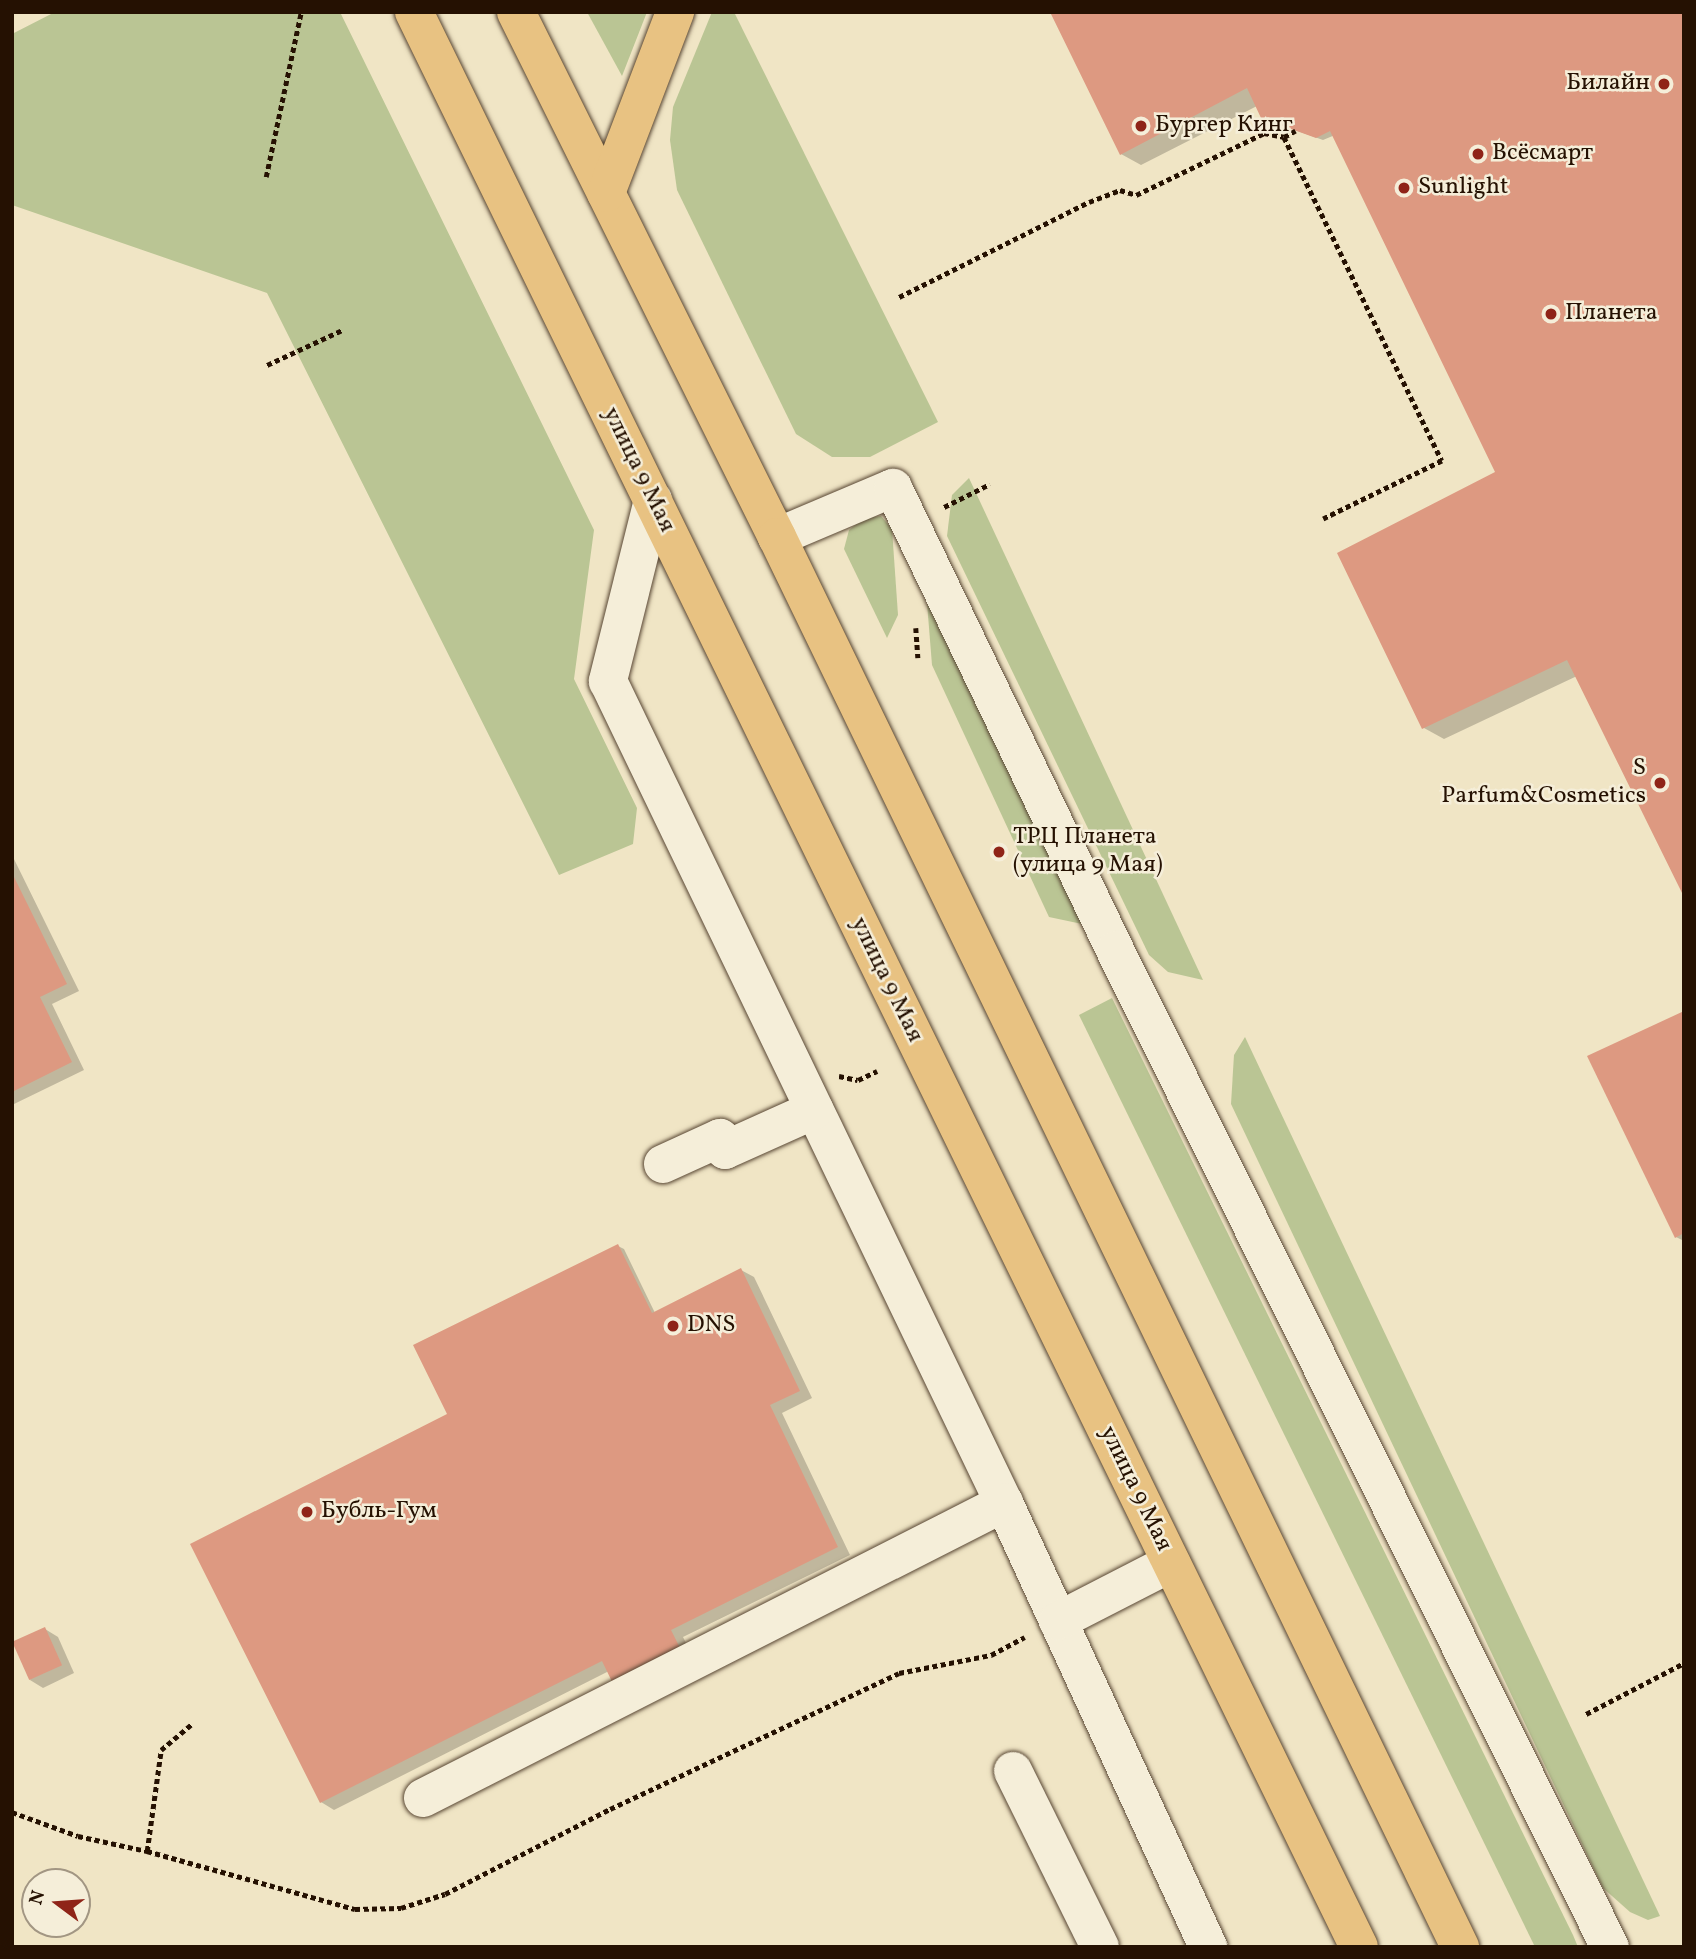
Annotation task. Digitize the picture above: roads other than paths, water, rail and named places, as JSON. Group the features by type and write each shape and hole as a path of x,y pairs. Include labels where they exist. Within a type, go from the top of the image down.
{"main road":[{"name":"улица 9 Мая","path":"414,12 1359,1947"},
{"path":"516,12 778,537 1460,1947"},
{"path":"606,193 675,12"}],"lane":[{"path":"778,537 892,488 1115,950 1610,1947"},
{"path":"653,500 608,681 1004,1503 1209,1947"},
{"path":"663,1164 720,1138 725,1150 814,1110"},
{"path":"423,1798 1004,1503"},
{"path":"1058,1621 1171,1563"},
{"path":"1013,1772 1100,1947"}],"place":[{"name":"Билайн","path":"1664,84"},
{"name":"Бургер Кинг","path":"1141,126"},
{"name":"Всёсмарт","path":"1478,154"},
{"name":"Sunlight","path":"1404,188"},
{"name":"Планета","path":"1551,314"},
{"name":"S Parfum&Cosmetics","path":"1660,783"},
{"name":"ТРЦ Планета (улица 9 Мая)","path":"999,852"},
{"name":"DNS","path":"673,1326"},
{"name":"Бубль-Гум","path":"307,1512"}]}
